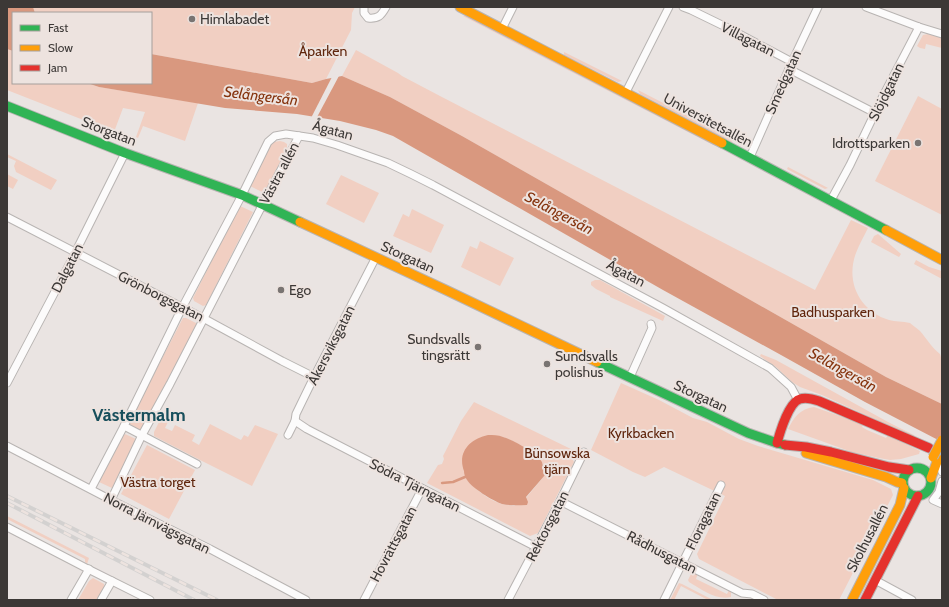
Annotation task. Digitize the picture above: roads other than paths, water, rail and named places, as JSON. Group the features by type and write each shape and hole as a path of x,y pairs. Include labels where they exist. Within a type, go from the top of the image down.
{"street":[{"path":"364,7 364,13 368,18 374,19 382,15 386,7"},
{"name":"Universitetsallén","path":"460,7 750,157 942,260"},
{"path":"502,29 513,7"},
{"path":"626,92 669,7"},
{"name":"Villagatan","path":"683,7 728,28 792,62"},
{"name":"Smedgatan","path":"750,157 818,7"},
{"path":"866,7 942,34"},
{"name":"Slöjdgatan","path":"831,200 919,27"},
{"path":"789,69 875,113"},
{"name":"Storgatan","path":"7,106 124,153 242,195 263,204 748,433 777,443 831,452 889,467 909,470"},
{"name":"Västra allén","path":"91,489 268,142 276,136 286,134 299,136 142,435 111,500"},
{"name":"Ågatan","path":"299,136 313,138 364,154 433,185 667,310 770,368 791,387 798,400"},
{"name":"Dalgatan","path":"7,383 75,252 124,153"},
{"name":"Grönborgsgatan","path":"7,217 314,377"},
{"name":"Åkersviksgatan","path":"288,435 295,420 296,414 314,377 376,257"},
{"path":"630,377 652,328 651,324"},
{"path":"777,443 790,410 798,400 806,398 819,401 929,448"},
{"name":"Södra Tjärngatan","path":"295,420 307,429 536,547"},
{"path":"124,426 197,464"},
{"path":"931,478 926,471 915,467 904,475 903,485 908,493 915,496 923,495 927,492 930,488 931,478 939,462 942,440"},
{"name":"Norra Järnvägsgatan","path":"7,446 306,600"},
{"name":"Storgatan","path":"792,446 797,450 886,477 903,485"},
{"name":"Rektorsgatan","path":"508,600 584,452"},
{"path":"919,468 930,462 939,462"},
{"path":"942,481 939,492 933,500 942,504"},
{"name":"Floragatan","path":"664,600 721,485"},
{"name":"Skolhusallén","path":"852,600 900,505 903,495 903,485"},
{"name":"Hovrättsgatan","path":"364,600 422,489"},
{"name":"Skolhusallén","path":"865,600 918,496"},
{"name":"Rådhusgatan","path":"560,501 742,593 752,594 764,600"},
{"path":"7,527 150,600"},
{"path":"71,600 89,569"},
{"path":"875,580 912,600"},
{"path":"101,600 112,581"}],"water":[{"path":"7,7 33,7 35,12 12,12 12,51 7,49"},
{"name":"Selångersån","path":"152,54 312,83 342,76 390,97 462,136 886,377 942,404 942,442 865,402 663,290 393,136 340,121 297,114 225,108 99,87 90,84 152,84"},
{"name":"Bünsowska tjärn","path":"488,435 499,436 513,441 530,451 542,462 545,475 526,497 528,502 527,505 502,504 488,497 466,479 462,464 464,452 471,443"}],"waterway":[{"path":"442,483 453,482 465,477"}],"railway":[{"path":"7,496 217,600"},
{"path":"7,503 194,600"}],"place":[{"name":"Himlabadet","path":"192,19"},
{"name":"Idrottsparken","path":"918,143"},
{"name":"Ego","path":"281,290"},
{"name":"Sundsvalls tingsrätt","path":"478,347"},
{"name":"Sundsvalls polishus","path":"547,364"}],"district":[{"name":"Västermalm","path":"139,415"}],"park label":[{"name":"Åparken","path":"323,51"},
{"name":"Badhusparken","path":"833,312"},
{"name":"Kyrkbacken","path":"641,433"},
{"name":"Västra torget","path":"158,482"}]}
